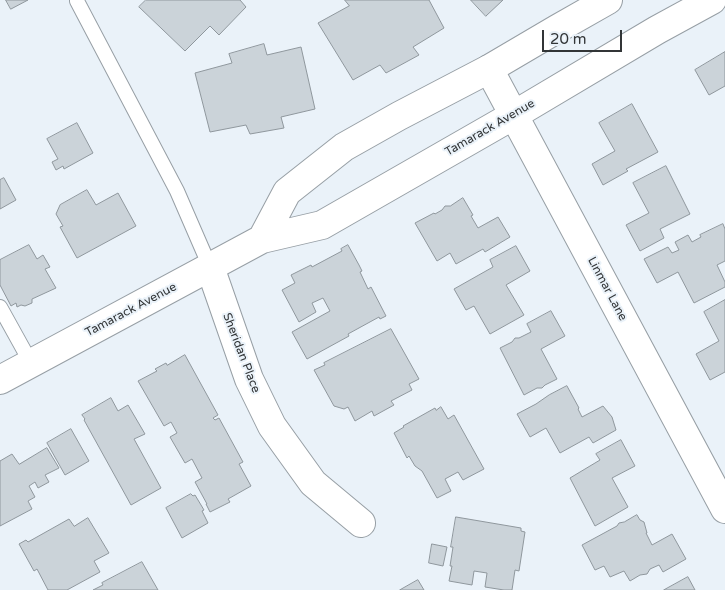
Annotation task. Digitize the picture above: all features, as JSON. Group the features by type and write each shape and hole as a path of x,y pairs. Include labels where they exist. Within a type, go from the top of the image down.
{"main road":[{"path":"262,239 287,192 344,147 489,69 608,0"},
{"name":"Tamarack Avenue","path":"0,380 262,239 322,225 712,0"},
{"name":"Linmar Lane","path":"489,69 725,509"},
{"name":"Sheridan Place","path":"210,267 248,378 272,426 313,482 361,523"}],"lane":[{"path":"77,1 177,191 210,267"},
{"path":"0,307 31,363"}],"building":[{"path":"6,0 28,0 11,9"},
{"path":"146,0 240,0 246,7 219,35 210,26 185,51 139,7"},
{"path":"345,0 429,0 444,28 413,47 419,55 386,73 380,65 353,80 318,23 349,6"},
{"path":"471,0 503,0 486,16"},
{"path":"264,44 267,55 301,47 315,109 281,117 284,128 250,134 246,125 210,132 195,73 232,63 229,54"},
{"path":"725,52 725,86 709,95 695,70"},
{"path":"632,104 658,152 626,169 628,171 603,185 592,164 615,151 599,123"},
{"path":"77,123 93,153 64,169 63,166 56,170 52,162 58,159 47,139"},
{"path":"666,166 690,214 660,229 664,238 640,251 626,225 649,213 633,183"},
{"path":"4,178 16,200 0,209 0,180"},
{"path":"87,190 96,205 118,193 136,226 77,258 60,227 63,226 56,214 60,205"},
{"path":"463,198 478,228 498,217 510,237 485,252 483,249 456,264 450,253 437,261 415,223"},
{"path":"723,224 725,229 725,261 717,265 725,282 725,287 694,303 678,272 657,283 644,259 668,247 672,253 679,250 675,242 688,235 692,242 701,237 700,235"},
{"path":"29,245 37,259 43,255 50,267 45,269 56,288 32,299 32,303 25,306 17,307 16,303 11,306 0,285 0,260"},
{"path":"348,245 362,271 360,272 368,289 371,287 386,316 380,319 379,317 307,359 292,332 330,311 323,298 312,303 316,312 299,322 282,290 295,283 291,275 311,265 312,267 342,251 341,249"},
{"path":"516,246 530,271 506,285 524,315 490,334 474,306 466,310 454,289 493,267 490,260"},
{"path":"725,300 725,372 710,380 696,354 719,341 704,312"},
{"path":"551,311 565,336 541,349 557,379 542,388 537,388 524,395 500,348 512,342 515,338 531,332 527,324"},
{"path":"391,329 419,379 409,384 412,390 391,401 394,405 374,416 372,411 355,421 348,407 344,409 334,406 314,370"},
{"path":"185,355 218,415 213,418 215,420 219,418 243,462 239,464 251,486 228,499 230,502 210,512 195,482 202,478 192,459 185,463 170,437 177,433 171,422 164,426 138,381 157,371 155,369"},
{"path":"567,386 582,417 603,406 612,417 616,430 593,443 589,437 560,453 546,428 530,437 517,414"},
{"path":"111,398 118,411 128,405 145,434 134,439 161,488 131,505 82,415"},
{"path":"441,407 448,419 454,415 484,469 463,480 458,472 445,479 451,491 437,498 422,471 415,466 409,456 407,458 394,433 435,408 436,410"},
{"path":"71,429 89,461 65,475 47,443"},
{"path":"621,440 635,466 612,478 628,507 595,526 570,478 600,460 596,454"},
{"path":"47,448 59,468 45,475 49,482 38,488 35,482 29,486 35,497 28,501 32,509 0,526 0,461 12,454 19,464"},
{"path":"191,494 195,495 204,510 202,511 208,523 182,538 166,508"},
{"path":"637,515 644,522 646,533 652,545 672,534 686,559 663,572 659,565 650,569 647,574 640,575 630,581 624,571 610,577 604,566 595,570 582,545 617,526 619,523"},
{"path":"456,517 521,528 521,531 525,532 519,571 515,570 512,590 485,587 487,573 474,571 472,585 449,581 452,566 450,566 453,547 451,547"},
{"path":"88,518 109,553 94,561 100,572 67,590 48,590 37,569 34,571 19,544 26,540 28,542 69,519 74,526"},
{"path":"432,544 447,547 443,566 429,563"},
{"path":"142,562 158,590 93,590 103,585 102,583"},
{"path":"688,577 695,590 664,590"},
{"path":"418,580 424,590 400,590"}]}
